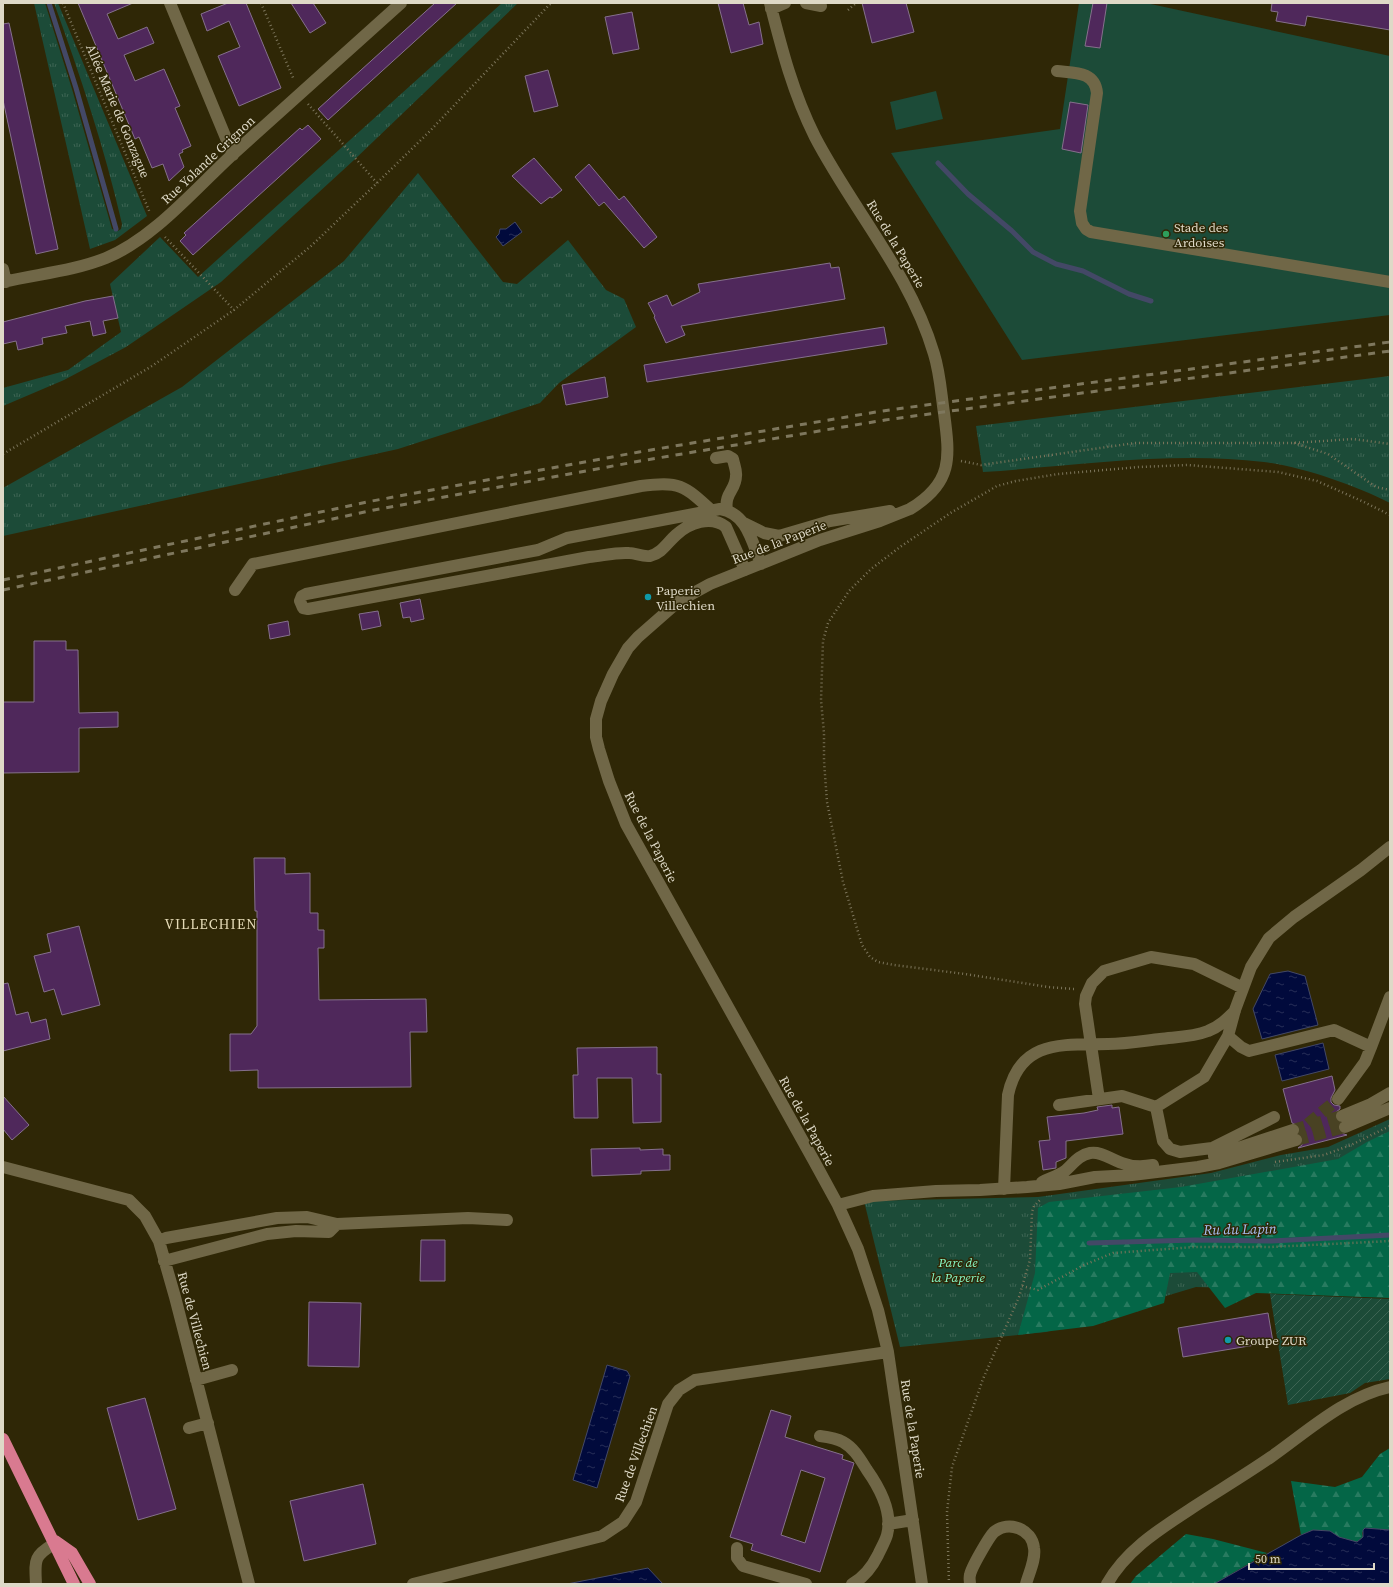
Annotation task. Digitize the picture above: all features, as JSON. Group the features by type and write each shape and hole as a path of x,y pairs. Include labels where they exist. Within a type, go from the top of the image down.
{"highway":[{"path":"3,1439 74,1584"},
{"path":"53,1541 72,1553 90,1584"}],"street":[{"path":"170,3 233,155"},
{"name":"Rue Yolande Grignon","path":"4,282 79,266 106,258 139,240 156,227 401,3"},
{"path":"771,6 784,3"},
{"path":"806,3 821,6"},
{"name":"Rue de la Paperie","path":"771,6 790,78 814,135 828,162 886,251 914,302 934,354 940,380 946,431 948,454 945,471 932,491 910,509 820,540 710,584 679,601 652,623 628,648 606,689 596,719 596,736 609,781 629,830 838,1205 858,1249 878,1310 888,1352 922,1584"},
{"path":"1057,70 1088,76 1095,82 1096,86 1097,92 1080,199 1080,218 1086,229 1091,232 1390,282"},
{"path":"3,269 4,282"},
{"path":"716,458 728,456 733,460 736,476 734,485 726,503 727,510"},
{"path":"235,590 253,564 641,486 660,483 679,486 694,494 712,511"},
{"path":"745,570 726,527 720,523 708,521 690,526 676,535 660,552 650,556 626,553 589,557 308,609 303,608 300,604 302,596 306,594 538,550 568,538 720,509 736,514 744,523 761,564"},
{"path":"744,523 764,533 779,536 837,520 910,509"},
{"path":"1059,1105 1122,1096 1156,1107 1204,1077 1228,1036 1235,1010 1251,967 1269,938 1294,917 1361,870 1390,847"},
{"path":"1099,1099 1085,1004 1088,989 1104,971 1151,957 1194,964 1243,988"},
{"path":"1338,1099 1365,1062 1372,1048 1390,997"},
{"path":"1004,1189 1008,1095 1010,1085 1016,1072 1026,1061 1041,1050 1060,1045 1110,1044 1199,1034 1219,1026 1235,1010"},
{"path":"1228,1036 1241,1047 1249,1051 1334,1030 1372,1048"},
{"path":"1390,1093 1344,1122 1390,1108"},
{"path":"1156,1107 1163,1141 1170,1149 1180,1152 1212,1148 1274,1116"},
{"path":"838,1205 873,1196 936,1191 1004,1189 1059,1184 1095,1177 1132,1175 1219,1163 1295,1135 1208,1158 1141,1167 1123,1164 1099,1153 1084,1154 1057,1176 1030,1186"},
{"path":"1104,1176 1106,1156"},
{"name":"Rue de Villechien","path":"3,1167 129,1200 145,1216 159,1241 250,1584"},
{"path":"159,1241 171,1237 277,1218 307,1216 337,1224 468,1218 507,1220"},
{"path":"164,1260 267,1234 296,1231 329,1232 337,1224"},
{"name":"Rue de Villechien","path":"413,1584 602,1536 623,1522 636,1502 668,1404 679,1390 695,1380 888,1352"},
{"path":"196,1380 232,1370"},
{"path":"1107,1584 1113,1574 1140,1544 1161,1528 1271,1457 1329,1414 1373,1391 1390,1388"},
{"path":"189,1428 208,1423"},
{"path":"820,1436 837,1439 845,1443 856,1453 873,1478 886,1510 888,1524 886,1536 873,1565 866,1574 852,1584"},
{"path":"888,1524 913,1520"},
{"path":"970,1584 970,1574 990,1537 995,1531 1009,1526 1017,1527 1023,1530 1028,1535 1034,1547 1034,1554 1026,1584"},
{"path":"36,1584 35,1564 37,1557 53,1541"},
{"path":"737,1548 737,1558 743,1566 806,1584"}],"path":[{"name":"Allée Marie de Gonzague","path":"63,3 156,227"},
{"path":"261,3 300,94 377,183"},
{"path":"543,10 546,3"},
{"path":"3,454 152,366 234,310 311,246 377,183 429,132 551,3"},
{"path":"848,10 856,3"},
{"path":"156,227 234,310"},
{"path":"960,461 981,465 1135,443 1292,443 1353,439 1390,444"},
{"path":"1292,443 1328,454 1376,487 1390,490"},
{"path":"1088,989 1048,987 894,965 878,962 870,957 862,945 843,882 827,802 821,700 823,641 828,623 849,591 871,569 952,512 997,486 1016,481 1058,474 1124,468 1187,465 1278,472 1317,481 1390,515"},
{"path":"1274,1163 1324,1155 1351,1145 1390,1126"},
{"path":"948,1584 947,1512 952,1467 983,1380 1019,1297 1030,1260 1032,1212 1034,1206 1040,1199 1048,1198"},
{"path":"1022,1286 1038,1290 1084,1265 1113,1253 1194,1247 1271,1247 1390,1241"}],"green space":[{"path":"34,3 45,3 72,89 112,229 118,231 121,229 122,224 108,168 73,57 54,3 58,3 147,216 115,240 90,249"},
{"path":"502,3 518,3 354,160 221,282 126,347 64,380 3,406 3,388 68,370 121,332 110,284 160,237 198,277"},
{"name":"Stade des Ardoises","path":"1079,3 1146,3 1390,56 1390,315 1022,360 891,153 1060,129"},
{"path":"936,91 943,119 896,130 890,102"},
{"path":"418,173 503,282 517,284 568,240 606,290 624,299 636,327 559,383 540,403 398,449 3,536 3,488 182,387 344,261"},
{"path":"1390,376 1390,503 1345,483 1312,472 1279,464 1229,459 1158,459 983,472 976,426"},
{"name":"Parc de la Paperie","path":"1390,1119 1390,1293 1196,1287 1046,1332 900,1347 864,1201 1038,1197 1211,1173 1281,1155 1328,1147"},
{"name":"Parc de la Paperie","path":"1390,1131 1390,1298 1256,1293 1225,1308 1197,1272 1170,1273 1164,1303 1093,1326 1018,1335 1035,1273 1038,1208 1049,1202 1181,1187 1338,1159 1367,1142"},
{"path":"1270,1294 1390,1299 1390,1379 1365,1383 1350,1393 1288,1405"},
{"path":"1390,1448 1390,1530 1365,1528 1362,1533 1363,1537 1357,1542 1339,1537 1330,1531 1313,1530 1301,1535 1291,1481 1335,1487 1362,1477 1380,1454"},
{"path":"1186,1534 1213,1539 1267,1553 1214,1584 1130,1584 1136,1576"}],"water":[{"path":"515,222 522,232 503,246 496,237 499,234 500,229 506,229"},
{"path":"1288,971 1305,976 1318,1025 1262,1039 1253,1009 1270,974"},
{"path":"1323,1043 1329,1069 1282,1081 1275,1055"},
{"path":"607,1365 627,1371 630,1376 597,1488 573,1480"},
{"path":"1365,1528 1390,1530 1390,1584 1214,1584 1301,1535 1313,1530 1330,1531 1339,1537 1357,1542 1363,1537 1363,1530"},
{"path":"648,1568 663,1584 567,1584"}],"building":[{"path":"78,3 133,3 107,14 118,39 147,27 154,43 124,55 135,81 164,69 180,106 175,108 191,146 182,150 183,152 179,154 184,167 169,181 163,164 152,168 139,137 135,139"},
{"path":"228,3 246,3 281,88 239,106 218,56 240,47 229,21 207,31 201,14"},
{"path":"291,3 313,3 326,23 310,33"},
{"path":"435,3 457,3 328,120 318,109"},
{"path":"718,3 743,3 749,25 759,22 763,44 731,53"},
{"path":"862,3 906,3 914,32 872,43"},
{"path":"1093,3 1107,3 1100,48 1085,46"},
{"path":"1272,3 1390,3 1390,30 1307,16 1305,26 1276,21 1278,12 1271,11"},
{"path":"632,12 639,49 613,54 605,17"},
{"path":"9,23 58,249 36,254 3,100 3,24"},
{"path":"548,70 558,106 534,112 525,76"},
{"path":"1070,102 1088,105 1081,153 1062,149"},
{"path":"308,125 321,139 193,255 180,241 186,235 184,233 300,128 302,130"},
{"path":"534,158 562,190 541,204 512,176"},
{"path":"589,164 619,200 624,196 657,237 644,248 604,202 599,206 575,177"},
{"path":"830,263 831,268 839,267 845,299 681,326 685,335 666,343 648,303 667,295 672,306 700,292 698,284"},
{"path":"113,296 118,318 103,321 106,333 93,336 90,321 65,326 67,333 42,338 43,344 18,350 16,341 3,344 3,322 85,301"},
{"path":"884,327 887,344 647,382 644,365"},
{"path":"605,377 608,397 566,405 562,385"},
{"path":"420,599 424,619 411,622 410,617 403,618 400,603"},
{"path":"378,611 381,626 362,630 359,614"},
{"path":"288,621 290,635 270,639 268,625"},
{"path":"34,641 66,641 66,650 78,650 79,713 118,712 118,727 79,728 79,772 3,773 3,702 34,702"},
{"path":"254,858 285,858 285,874 310,873 310,913 318,913 318,930 324,930 324,948 318,948 319,1000 426,999 427,1032 410,1032 411,1087 258,1088 258,1070 230,1071 230,1034 251,1034 257,1026 257,911 255,911"},
{"path":"79,926 100,1005 62,1015 54,989 44,992 34,956 51,952 47,934"},
{"path":"8,983 16,1015 28,1012 31,1023 46,1019 50,1039 3,1051 3,984"},
{"path":"657,1047 657,1074 661,1074 661,1122 633,1123 632,1078 597,1078 598,1118 574,1118 573,1075 578,1075 577,1048"},
{"path":"1332,1076 1335,1090 1331,1098 1331,1102 1334,1105 1340,1106 1340,1109 1336,1112 1335,1118 1339,1123 1338,1130 1347,1135 1298,1148 1302,1145 1303,1138 1299,1134 1300,1128 1298,1125 1292,1123 1283,1089"},
{"path":"3,1096 29,1125 12,1140 3,1129"},
{"path":"1112,1105 1112,1108 1119,1107 1123,1134 1066,1141 1066,1158 1056,1162 1056,1168 1043,1170 1039,1141 1050,1140 1047,1117 1084,1113 1098,1110 1097,1107"},
{"path":"640,1148 640,1150 663,1149 663,1155 670,1155 670,1170 641,1171 641,1174 592,1176 591,1149"},
{"path":"421,1240 445,1240 445,1281 420,1281"},
{"path":"309,1302 361,1303 359,1367 308,1366"},
{"path":"1268,1313 1273,1342 1183,1357 1178,1328"},
{"path":"145,1398 176,1509 138,1520 107,1408"},
{"path":"771,1410 791,1416 785,1437 843,1455 842,1459 854,1463 820,1572 751,1550 753,1544 730,1537","holes":["801,1470 825,1478 805,1543 781,1535"]},
{"path":"363,1484 376,1544 304,1561 290,1501"}],"waterway":[{"path":"49,3 76,88 116,229"},
{"path":"938,163 968,194 1012,231 1033,252 1056,264 1083,271 1129,294 1151,301"},
{"name":"Ru du Lapin","path":"1089,1243 1195,1240 1271,1241 1390,1235"}],"tunnel":[{"path":"1308,1124 1338,1099"},
{"path":"1293,1130 1342,1116"},
{"path":"1296,1140 1345,1127"}],"railway":[{"path":"3,580 372,501 639,452 882,411 1390,342"},
{"path":"3,590 374,510 640,461 885,420 1390,351"}],"place":[{"name":"Stade des Ardoises","path":"1166,234"},
{"name":"Paperie Villechien","path":"648,597"},
{"name":"Groupe ZUR","path":"1228,1340"}],"district":[{"name":"VILLECHIEN","path":"211,924"}]}
